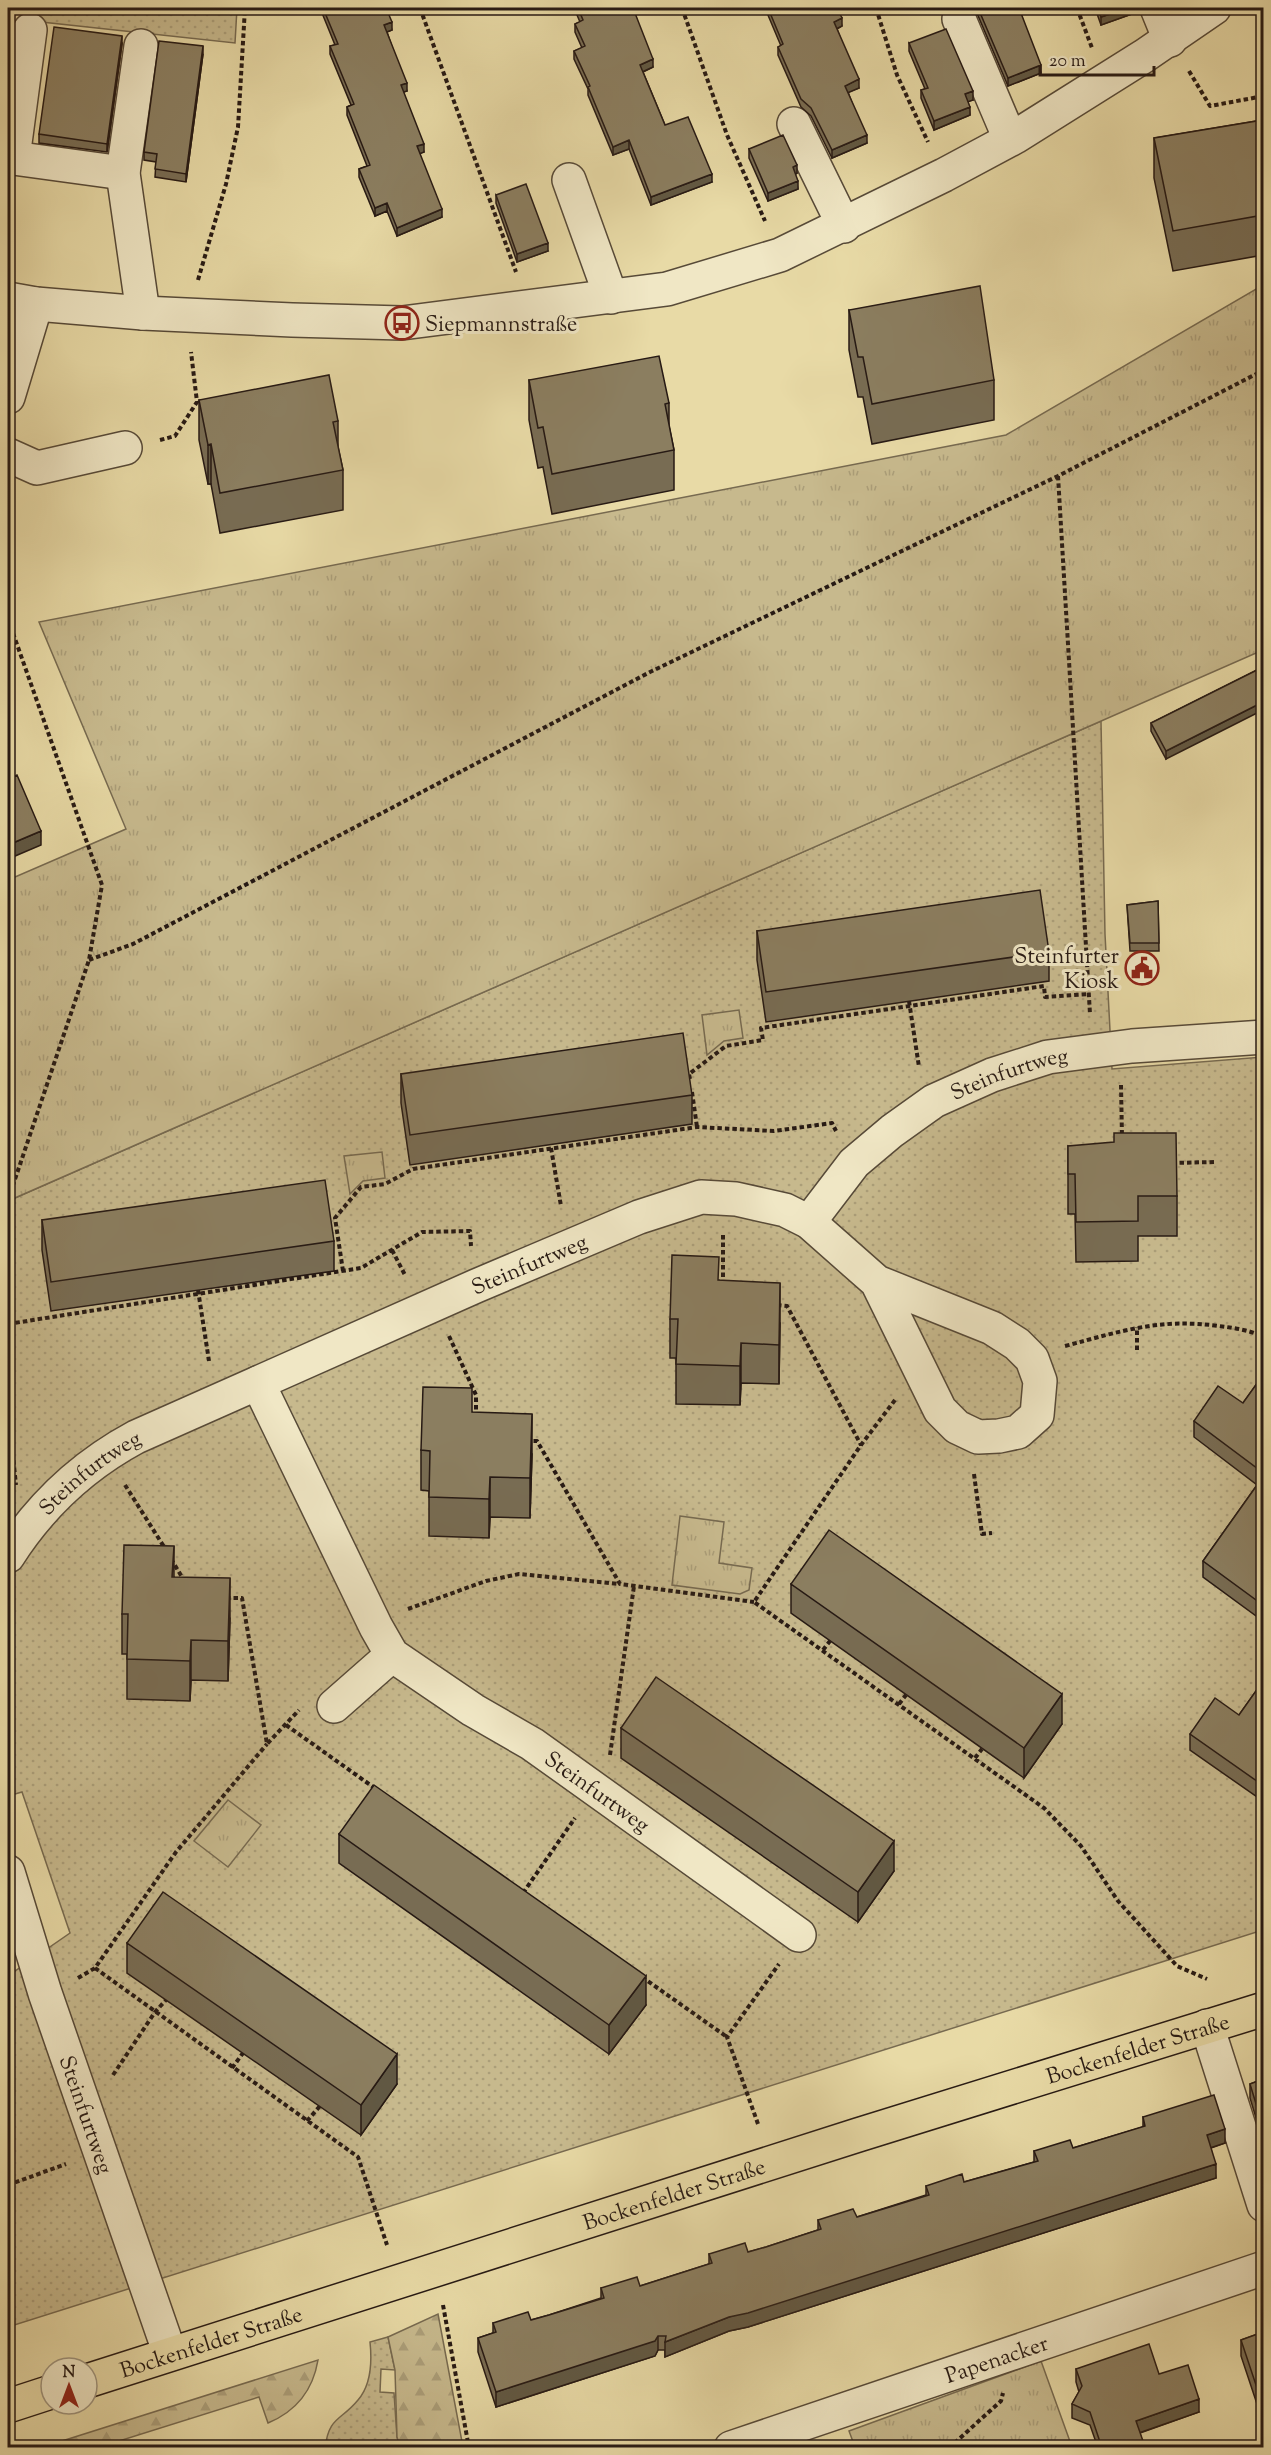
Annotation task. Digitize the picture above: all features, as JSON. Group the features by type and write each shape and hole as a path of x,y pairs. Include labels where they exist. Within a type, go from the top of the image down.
{"main road":[{"name":"Bockenfelder Straße","path":"99,2377 1263,2009"},
{"path":"8,2406 39,2396"}],"street":[{"path":"1157,8 1170,40"},
{"path":"8,397 22,302 143,313 402,323 667,289 780,255 843,226 1010,139 1170,40 1214,8"},
{"path":"959,20 1010,139"},
{"path":"30,30 13,158 123,173"},
{"path":"141,46 123,173 143,313"},
{"path":"794,124 843,226"},
{"path":"568,180 611,297"},
{"path":"8,455 37,468 125,448"},
{"name":"Steinfurtweg","path":"809,1222 854,1163 892,1131 934,1101 992,1075 1048,1057 1263,1036"},
{"name":"Steinfurtweg","path":"16,1543 63,1489 105,1454 190,1412 639,1217 701,1197 736,1199 785,1210 809,1222 877,1282 992,1329 1017,1344 1032,1359 1040,1381 1037,1415 1018,1432 999,1436 978,1437 957,1427 940,1410 877,1282"},
{"name":"Steinfurtweg","path":"258,1383 384,1641 472,1710 532,1744 799,1935"},
{"path":"319,1705 384,1641"},
{"name":"Steinfurtweg","path":"8,1872 45,1993 102,2152 170,2355"},
{"path":"1207,2026 1263,2205"},
{"name":"Papenacker","path":"731,2448 1263,2268"}],"path":[{"path":"125,448 175,436 197,402 187,315 215,228 238,127 245,8"},
{"path":"420,8 529,308"},
{"path":"682,8 727,135 780,255"},
{"path":"876,8 897,75 944,175"},
{"path":"1170,40 1210,106 1263,96"},
{"path":"89,960 133,944 650,672 1058,476 1263,370"},
{"path":"1058,476 1089,994 1106,1050 1122,1141"},
{"path":"8,619 102,885 89,960 8,1200"},
{"path":"697,1127 689,1074 726,1046 763,1040 761,1028 1002,990 1044,986 1045,997 1089,994"},
{"path":"909,1004 919,1065"},
{"path":"813,1015 814,1021"},
{"path":"343,1271 335,1218 361,1187 385,1184 413,1170 457,1161 697,1127 774,1131 832,1123"},
{"path":"551,1147 561,1206"},
{"path":"1161,1163 1215,1162"},
{"path":"8,1324 98,1307 361,1268 422,1232 470,1231 471,1246"},
{"path":"723,1245 723,1288"},
{"path":"392,1250 405,1275"},
{"path":"198,1292 209,1361"},
{"path":"435,1305 476,1395 477,1420"},
{"path":"776,1305 787,1306 861,1445"},
{"path":"1032,1359 1065,1346 1137,1327 1171,1323 1202,1324 1253,1332 1263,1337"},
{"path":"1137,1327 1137,1350"},
{"path":"754,1602 861,1445 899,1395 921,1374"},
{"path":"8,1408 18,1514 16,1543"},
{"path":"514,1440 537,1441 620,1584"},
{"path":"105,1454 182,1576 182,1586"},
{"path":"974,1468 982,1534 992,1533"},
{"path":"384,1641 399,1612 500,1576 532,1574 754,1602 1044,1808 1081,1846 1118,1901 1177,1966 1207,1978"},
{"path":"517,1901 608,1769 634,1586"},
{"path":"222,1598 242,1598 267,1744"},
{"path":"823,1650 830,1641"},
{"path":"899,1704 906,1695"},
{"path":"45,1993 95,1968 176,1852 267,1744 286,1725 319,1705"},
{"path":"286,1725 384,1794"},
{"path":"975,1758 982,1749"},
{"path":"514,1886 532,1899"},
{"path":"727,2037 799,1935"},
{"path":"95,1968 358,2157 387,2245"},
{"path":"633,1970 727,2037 758,2124"},
{"path":"88,2113 155,2012 166,2000"},
{"path":"232,2068 243,2053"},
{"path":"308,2121 320,2106"},
{"path":"8,2185 102,2152"},
{"path":"443,2306 469,2448"},
{"path":"949,2448 1001,2401 1006,2380 999,2358"}],"green space":[{"path":"21,8 237,8 235,43 23,20"},
{"path":"1263,285 1263,650 8,1201 8,880 126,829 39,622 1006,435"},
{"path":"1101,721 1105,934 1112,1069 1263,1057 1263,1930 8,2327 8,1976 70,1933 22,1792 8,1796 8,1201"},
{"path":"739,1010 743,1038 724,1041 707,1055 702,1015"},
{"path":"382,1152 385,1178 363,1181 350,1194 344,1156"},
{"path":"680,1516 724,1522 719,1563 752,1568 749,1590 740,1594 672,1585"},
{"path":"228,1800 261,1825 228,1867 194,1841"},
{"path":"438,2314 463,2447 400,2447 397,2437 395,2370 388,2337"},
{"path":"388,2337 395,2370 381,2369 380,2392 394,2393 397,2437 400,2447 325,2448 329,2430 333,2424 352,2407 366,2387 371,2365 370,2342"},
{"path":"318,2360 312,2381 302,2398 287,2412 268,2423 259,2397 100,2447 43,2447"},
{"path":"1041,2361 1072,2447 855,2447 849,2431"}],"building":[{"path":"323,8 386,8 392,22 384,25 407,83 401,85 424,144 417,146 442,209 397,228 387,203 375,208 359,169 370,165 347,107 354,104 330,46 338,44"},
{"path":"578,8 633,8 653,59 640,65 665,125 688,117 712,174 651,197 629,140 613,147 574,51 585,46 575,24 583,20"},
{"path":"768,8 837,8 842,18 834,22 859,79 845,86 867,135 832,150 811,108 801,99 778,47 783,44"},
{"path":"978,8 1019,8 1041,65 1008,78"},
{"path":"1098,8 1128,8 1101,17"},
{"path":"54,27 122,36 107,144 39,134"},
{"path":"946,29 973,91 965,94 970,107 934,121 921,90 928,88 909,43"},
{"path":"159,41 203,46 186,174 155,169 157,154 144,152"},
{"path":"1263,120 1263,215 1173,231 1154,138"},
{"path":"783,135 797,165 793,167 798,181 768,193 749,149"},
{"path":"526,184 548,243 517,254 496,195"},
{"path":"980,286 994,380 872,404 863,357 858,357 849,310"},
{"path":"659,356 669,403 665,404 674,450 552,474 543,427 538,428 529,380"},
{"path":"329,375 338,421 333,422 343,470 220,493 211,444 208,445 199,400"},
{"path":"1263,667 1263,702 1166,751 1151,723"},
{"path":"17,775 41,831 8,845 8,779"},
{"path":"1040,890 1049,952 766,992 757,931"},
{"path":"1158,901 1159,943 1130,943 1127,905"},
{"path":"683,1033 692,1095 410,1135 401,1074"},
{"path":"1114,1133 1176,1133 1177,1196 1138,1196 1138,1221 1076,1222 1075,1174 1068,1174 1068,1146 1114,1142"},
{"path":"325,1180 334,1241 51,1282 42,1220"},
{"path":"672,1255 719,1257 718,1280 780,1283 779,1345 741,1343 740,1366 676,1364 678,1319 670,1319"},
{"path":"1263,1375 1263,1605 1203,1561 1260,1481 1257,1479 1262,1472 1194,1421 1218,1386 1243,1403"},
{"path":"423,1387 472,1388 472,1412 532,1414 530,1478 490,1477 489,1499 429,1497 430,1451 421,1450"},
{"path":"829,1530 1062,1694 1024,1748 791,1584"},
{"path":"124,1545 174,1546 172,1577 230,1578 228,1641 191,1640 190,1661 127,1659 128,1614 122,1614"},
{"path":"656,1677 894,1841 858,1892 621,1728"},
{"path":"1263,1681 1263,1794 1257,1790 1261,1784 1190,1734 1215,1698 1239,1715"},
{"path":"374,1785 646,1976 609,2025 339,1834"},
{"path":"163,1892 397,2054 361,2105 127,1943"},
{"path":"1263,2079 1263,2115 1260,2117 1250,2084"},
{"path":"1214,2095 1225,2129 1207,2135 1216,2164 748,2313 729,2317 665,2342 666,2336 658,2336 655,2341 496,2392 478,2338 496,2332 493,2323 528,2312 531,2320 604,2298 601,2288 637,2277 640,2286 712,2263 709,2254 745,2243 748,2252 766,2247 821,2229 818,2220 853,2209 857,2217 929,2195 926,2186 962,2174 964,2182 1038,2161 1034,2151 1070,2140 1073,2148 1145,2126 1143,2117"},
{"path":"1263,2332 1263,2392 1259,2394 1241,2340"},
{"path":"1149,2344 1159,2374 1188,2365 1199,2399 1136,2421 1143,2441 1124,2448 1102,2448 1090,2412 1072,2404 1082,2386 1076,2369"}],"place":[{"name":"Siepmannstraße","path":"402,323"},
{"name":"Steinfurter Kiosk","path":"1142,968"}]}
